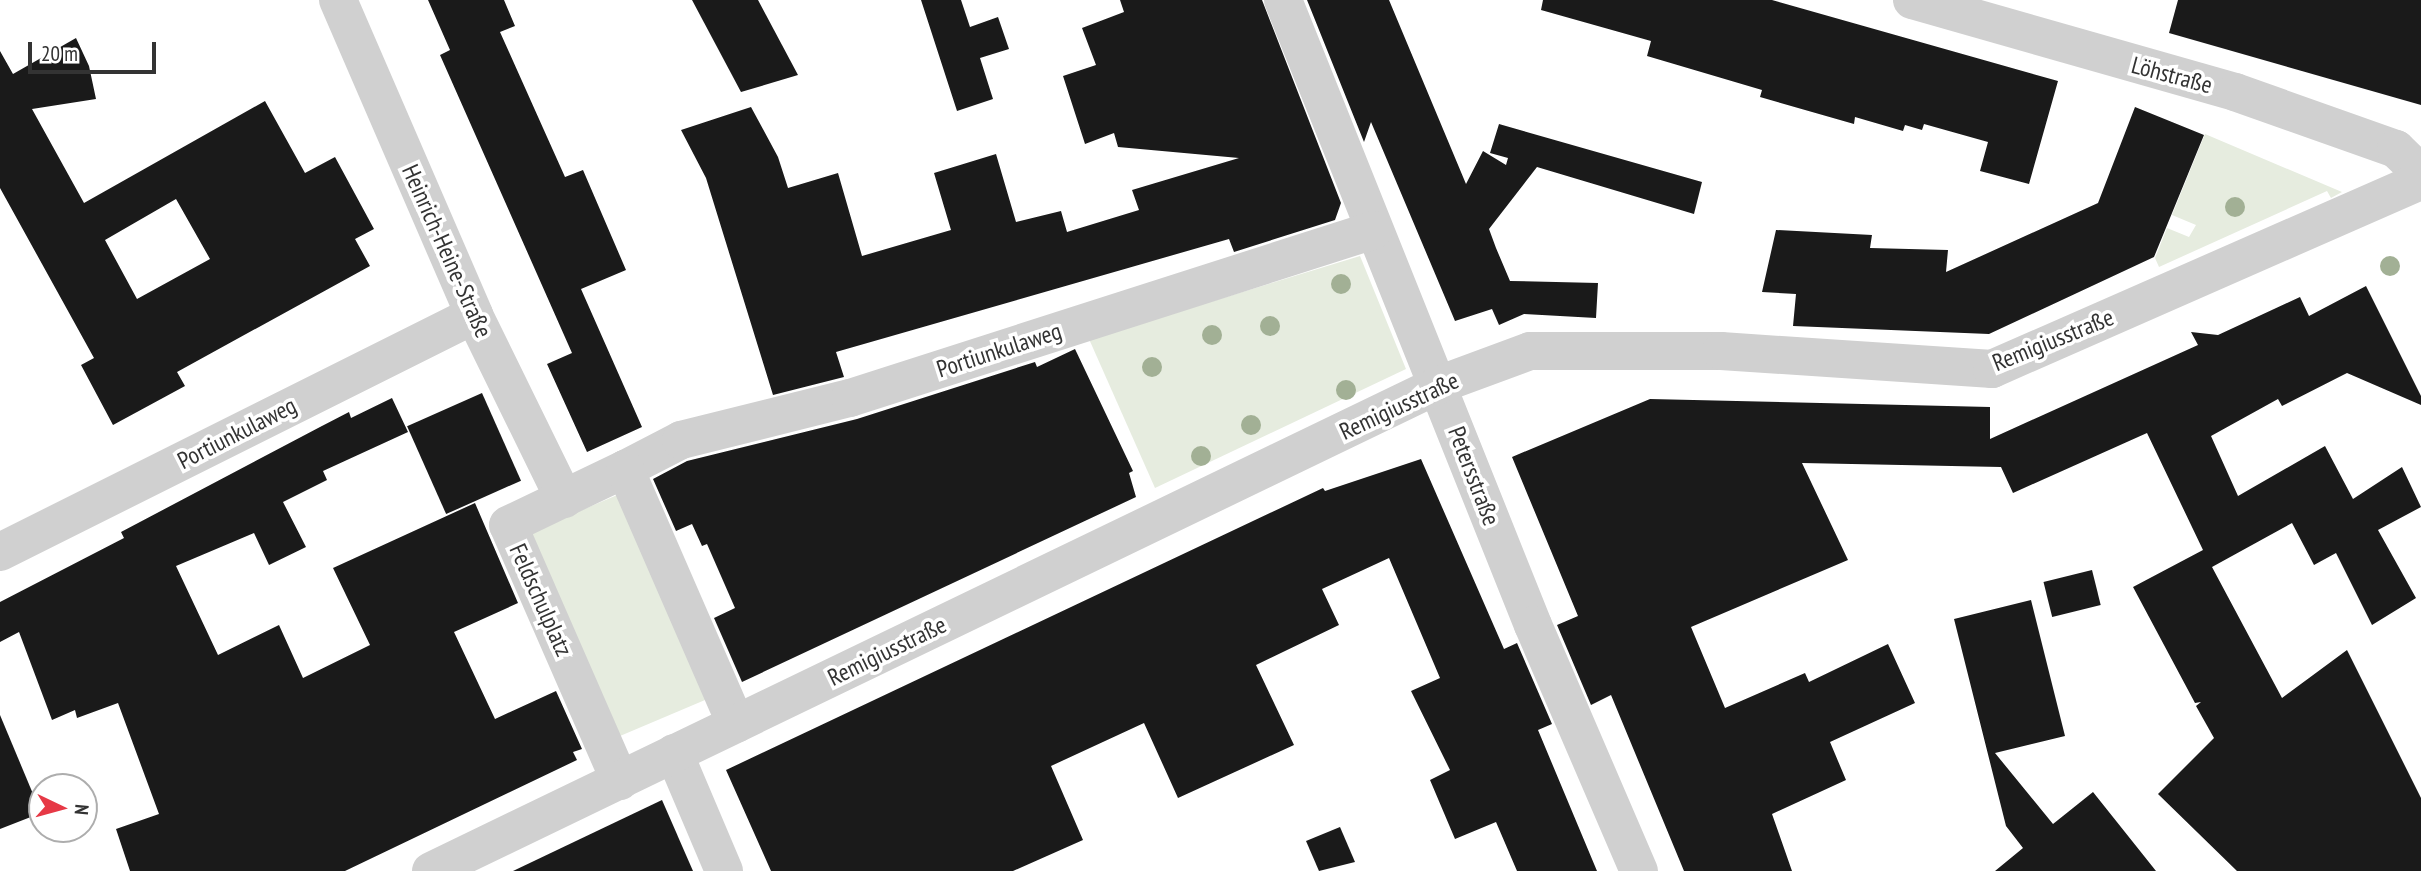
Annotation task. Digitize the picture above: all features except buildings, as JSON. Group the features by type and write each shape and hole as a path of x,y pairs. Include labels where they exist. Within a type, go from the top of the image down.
{"street":[{"name":"Heinrich-Heine-Straße","path":"338,0 474,315 564,499"},
{"name":"Petersstraße","path":"1283,0 1533,625 1639,871"},
{"name":"Löhstraße","path":"1912,0 2235,92 2396,149 2421,173"},
{"name":"Remigiusstraße","path":"430,871 1438,385 1530,351 1721,351 1992,369 2421,181"},
{"name":"Portiunkulaweg","path":"625,469 681,440 850,398 1374,230"},
{"name":"Portiunkulaweg","path":"0,552 474,315"},
{"name":"Feldschulplatz","path":"620,781 508,524 625,469"},
{"path":"625,469 736,724"},
{"path":"674,753 724,871"}],"shaded area":[{"path":"2205,134 2342,192 2331,198 2327,191 2159,267 2155,258 2167,228 2189,237 2196,225 2172,215"},
{"path":"1360,256 1406,369 1155,488 1089,339"},
{"path":"622,493 709,698 617,737 530,532"}]}
